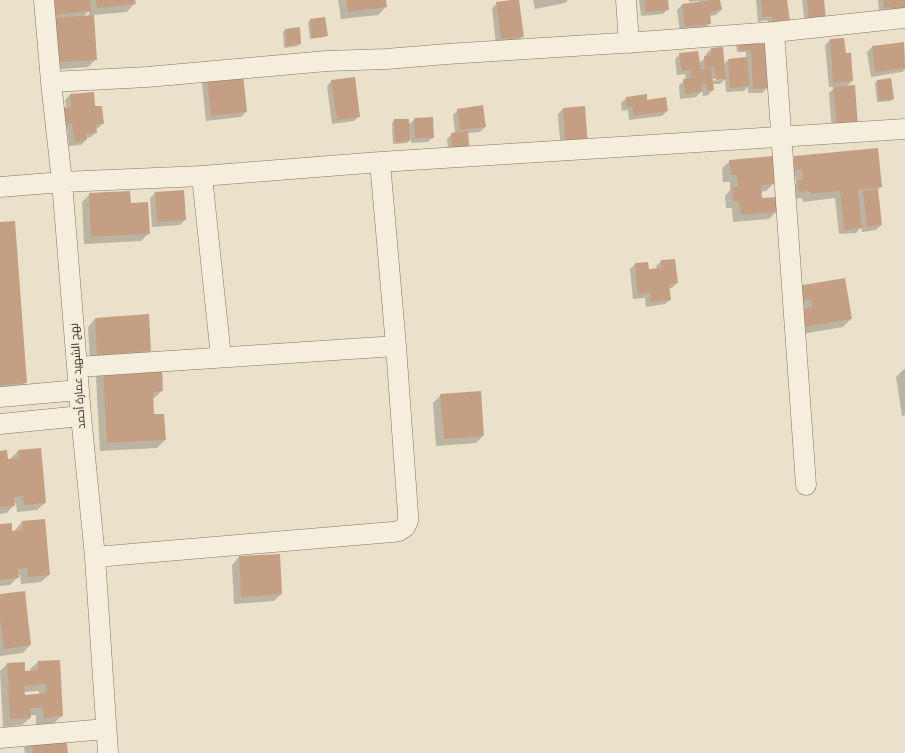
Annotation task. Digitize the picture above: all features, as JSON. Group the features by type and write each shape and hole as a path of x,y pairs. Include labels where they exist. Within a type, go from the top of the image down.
{"street":[{"name":"نهج الشهيد عمارة أحمد","path":"44,0 62,182 81,416 95,557 108,753"},
{"path":"626,0 629,43"},
{"path":"51,82 146,77 327,61 386,59 629,43 774,32 905,18"},
{"path":"774,32 780,136 806,485"},
{"path":"0,187 62,182 202,176 380,162 905,129"},
{"path":"95,557 399,531 405,527 408,521 408,514 396,346 380,162"},
{"path":"202,176 221,357"},
{"path":"78,367 396,346"},
{"path":"0,397 79,390"},
{"path":"0,424 81,416"},
{"path":"0,738 24,744 106,729"}],"building":[{"path":"52,0 90,0 91,11 53,15"},
{"path":"96,0 135,0 136,4 97,8"},
{"path":"346,0 386,0 387,7 348,12"},
{"path":"519,0 524,37 501,39 496,2"},
{"path":"644,0 668,0 669,10 646,12"},
{"path":"720,0 722,10 710,12 711,24 685,27 682,4"},
{"path":"761,0 787,0 790,21 772,23 772,16 763,17"},
{"path":"807,0 824,0 826,18 809,20"},
{"path":"883,0 905,0 905,12 893,14 892,7 884,8"},
{"path":"94,15 97,60 57,62 54,18"},
{"path":"325,17 328,36 312,38 310,19"},
{"path":"300,27 301,44 286,46 285,29"},
{"path":"844,38 846,53 851,53 853,81 833,83 830,39"},
{"path":"738,39 752,39 753,44 766,44 768,88 753,89 751,50 739,50"},
{"path":"904,42 905,68 875,72 872,46"},
{"path":"723,47 726,79 716,80 714,67 705,68 704,56 711,55 711,48"},
{"path":"698,51 701,69 711,68 714,90 707,91 707,84 701,85 702,92 685,94 683,79 691,78 690,70 682,71 679,53"},
{"path":"747,57 750,86 730,88 728,59"},
{"path":"243,74 247,112 211,116 207,78"},
{"path":"355,77 360,117 337,120 331,80"},
{"path":"891,78 894,99 879,101 877,80"},
{"path":"855,85 858,127 837,129 833,87"},
{"path":"94,92 95,106 102,106 104,124 96,124 97,133 86,134 87,140 74,142 72,123 61,125 60,108 71,107 70,94"},
{"path":"647,94 647,100 666,97 668,111 634,116 632,106 627,107 626,97"},
{"path":"483,105 486,127 460,130 457,109"},
{"path":"585,106 588,147 566,149 563,108"},
{"path":"433,117 434,138 415,138 414,118"},
{"path":"394,119 409,119 410,141 395,142"},
{"path":"468,131 470,155 453,156 451,133"},
{"path":"878,148 882,187 858,190 862,228 844,230 840,191 810,194 810,191 798,192 797,180 803,180 802,169 795,170 794,156"},
{"path":"773,156 775,184 761,185 762,198 776,197 777,212 741,215 739,201 733,201 732,187 738,187 737,175 731,175 729,160"},
{"path":"878,189 882,225 867,227 863,191"},
{"path":"184,190 186,220 157,222 155,192"},
{"path":"130,191 131,203 148,202 150,234 91,237 89,193"},
{"path":"15,221 27,383 0,385 0,222"},
{"path":"675,259 678,283 669,284 671,300 651,302 650,293 638,295 635,263 648,262 649,269 661,268 661,260"},
{"path":"845,278 852,319 804,327 801,309 813,307 811,299 799,301 797,286"},
{"path":"149,314 151,351 97,355 95,318"},
{"path":"162,365 163,391 153,392 154,414 164,414 166,440 107,443 103,369"},
{"path":"481,391 484,436 444,439 440,394"},
{"path":"41,448 46,503 24,505 23,496 14,497 15,506 0,507 0,451 7,450 8,459 19,458 18,450"},
{"path":"45,519 50,575 28,577 27,568 18,569 19,578 0,580 0,524 12,523 12,531 23,530 22,521"},
{"path":"280,554 282,594 241,597 239,556"},
{"path":"25,591 31,645 4,649 0,618 0,594"},
{"path":"60,660 63,716 44,718 43,708 30,708 31,718 10,719 7,663 25,662 25,671 38,670 38,661","holes":["46,684 47,693 25,695 24,686"]},
{"path":"66,736 68,753 33,753 32,739"}]}
